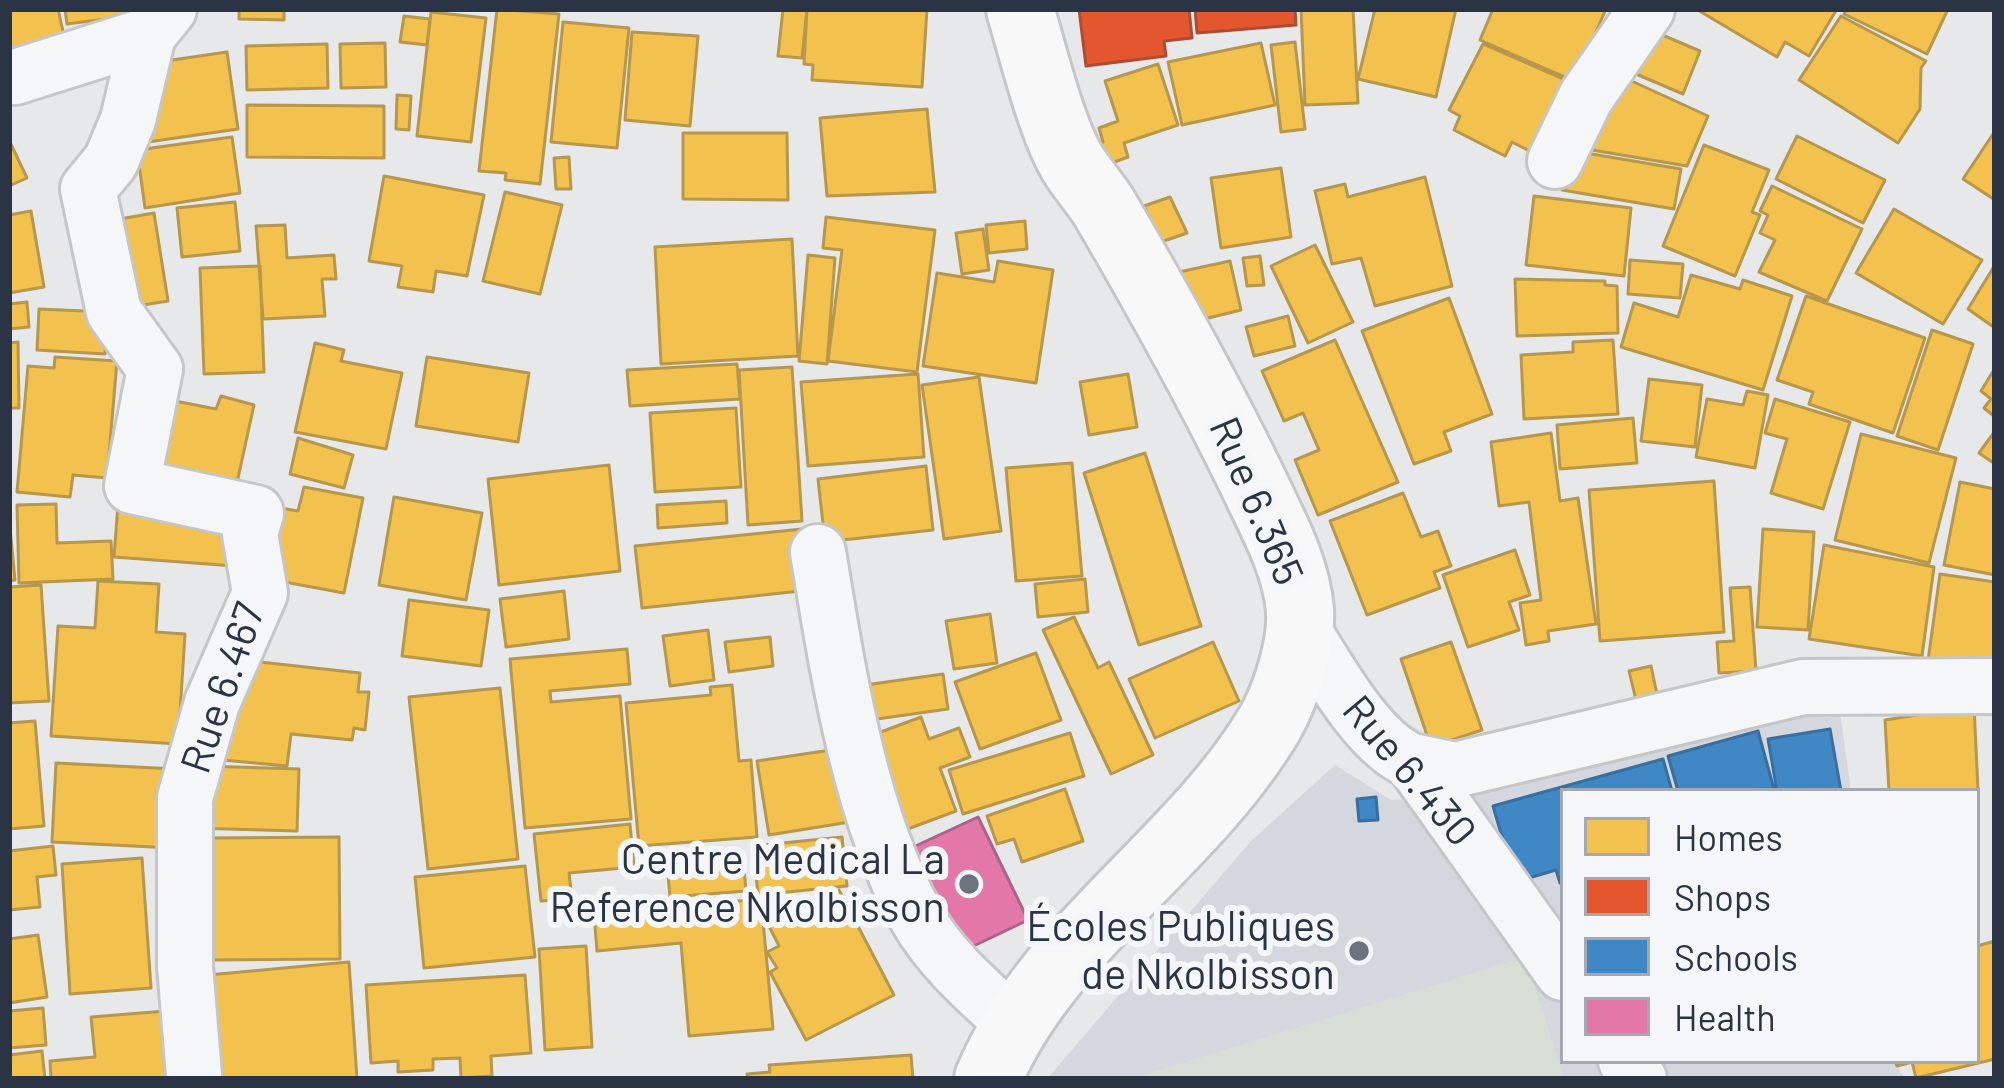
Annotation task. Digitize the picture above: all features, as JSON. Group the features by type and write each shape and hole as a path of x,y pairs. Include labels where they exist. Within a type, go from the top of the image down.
{"street":[{"name":"Rue 6.365","path":"1001,1052 1051,972 1224,788 1272,720 1300,625 1295,578 1242,459 1102,204 1071,161 1020,9"},
{"path":"1555,161 1586,97 1648,9"},
{"path":"15,77 159,22"},
{"name":"Rue 6.467","path":"159,22 111,161 88,189 114,312 155,369 132,486 256,513 250,534 260,593 212,703 185,798 185,966 194,1075"},
{"path":"818,552 846,705 891,864 918,920 958,973 1001,1052"},
{"name":"Rue 6.430","path":"1300,625 1334,680 1392,753 1412,761 1560,969"},
{"path":"1412,761 1455,770 1803,687 1995,686"}],"shaded area":[{"name":"Écoles Publiques de Nkolbisson","path":"1838,698 1851,788 1560,788 1560,1064 1896,1064 1905,1079 1047,1079 1251,841 1335,765 1391,800 1469,796"},
{"path":"1526,957 1564,1079 1130,1079"}],"building: Homes":[{"path":"9,9 58,9 66,45 9,58"},
{"path":"65,9 167,9 168,11 67,24"},
{"path":"239,9 284,9 284,20 239,19"},
{"path":"497,9 559,14 540,184 505,180 506,173 479,171"},
{"path":"783,9 807,9 802,58 778,56"},
{"path":"807,9 927,9 922,87 812,80 813,65 804,64"},
{"path":"1301,9 1353,9 1358,103 1305,105"},
{"path":"1375,9 1456,9 1436,97 1358,79"},
{"path":"1493,9 1606,9 1574,81 1480,40"},
{"path":"1696,9 1837,9 1809,56 1785,42 1777,57"},
{"path":"1847,9 1948,9 1927,54 1844,14"},
{"path":"431,12 486,18 471,142 417,136"},
{"path":"404,16 430,19 427,45 400,42"},
{"path":"1841,16 1926,61 1921,68 1920,109 1898,143 1799,80"},
{"path":"563,22 629,28 617,148 551,142"},
{"path":"1641,26 1700,51 1683,94 1622,68"},
{"path":"632,32 698,36 690,126 625,120"},
{"path":"1295,42 1305,129 1281,132 1271,45"},
{"path":"385,43 386,87 341,88 340,44"},
{"path":"1261,43 1275,105 1182,125 1168,62"},
{"path":"327,44 328,88 247,90 246,46"},
{"path":"1483,44 1579,86 1543,158 1512,142 1505,156 1454,130 1460,116 1449,110"},
{"path":"227,52 238,129 134,144 124,67"},
{"path":"1158,64 1178,125 1124,143 1128,157 1109,164 1083,149 1103,142 1099,128 1118,121 1105,81"},
{"path":"1612,72 1708,116 1687,166 1568,146"},
{"path":"397,95 411,96 409,130 396,129"},
{"path":"247,105 384,106 384,158 247,157"},
{"path":"927,109 935,192 827,196 820,118"},
{"path":"1995,131 1995,200 1963,179"},
{"path":"683,133 787,133 788,200 683,199"},
{"path":"1797,136 1885,180 1863,223 1776,179"},
{"path":"232,137 240,193 145,208 137,150"},
{"path":"9,140 27,178 9,186"},
{"path":"1704,145 1769,170 1752,212 1760,215 1735,276 1663,246"},
{"path":"1568,150 1681,169 1674,209 1562,190"},
{"path":"569,157 571,189 556,189 554,158"},
{"path":"1281,168 1291,237 1221,248 1211,178"},
{"path":"384,176 484,195 467,276 436,271 433,292 398,287 402,266 369,261"},
{"path":"1425,177 1452,286 1375,306 1361,258 1332,264 1315,191 1345,184 1348,197"},
{"path":"1772,186 1862,229 1827,301 1759,272 1775,240 1760,233 1768,215 1760,211"},
{"path":"505,192 562,205 540,294 483,281"},
{"path":"1534,196 1631,208 1624,276 1526,265"},
{"path":"1170,197 1187,233 1161,242 1144,206"},
{"path":"235,202 240,251 182,257 177,208"},
{"path":"1894,209 1982,260 1943,324 1856,273"},
{"path":"31,211 44,287 9,293 9,215"},
{"path":"154,213 168,301 118,309 103,222"},
{"path":"826,217 935,230 917,372 828,361 842,250 823,248"},
{"path":"1025,221 1027,249 989,253 986,225"},
{"path":"285,225 287,258 334,255 336,279 322,279 325,316 263,319 256,226"},
{"path":"983,229 989,270 962,274 956,233"},
{"path":"792,239 798,356 661,364 655,247"},
{"path":"1315,245 1353,322 1308,343 1271,266"},
{"path":"808,255 835,258 827,364 799,361"},
{"path":"1260,256 1264,285 1247,286 1243,258"},
{"path":"1630,260 1683,264 1680,298 1628,294"},
{"path":"998,261 1053,270 1036,383 923,366 937,273 994,282"},
{"path":"1230,261 1241,310 1192,322 1179,272"},
{"path":"260,266 264,372 204,374 200,268"},
{"path":"1995,269 1995,328 1968,309"},
{"path":"1691,275 1740,289 1743,280 1792,296 1763,390 1621,347 1634,303 1678,317"},
{"path":"1515,279 1605,281 1605,285 1617,286 1618,333 1517,336"},
{"path":"1806,296 1925,338 1893,433 1809,404 1813,392 1777,380"},
{"path":"1449,298 1492,414 1444,432 1451,451 1414,464 1362,331"},
{"path":"27,302 29,327 9,329 9,304"},
{"path":"39,309 107,312 105,354 37,350"},
{"path":"1288,316 1295,346 1254,356 1246,327"},
{"path":"1932,330 1973,344 1938,450 1897,436"},
{"path":"1335,340 1398,482 1318,515 1295,460 1319,450 1303,413 1284,421 1262,371"},
{"path":"1613,340 1618,414 1524,419 1521,355 1573,352 1573,342"},
{"path":"18,342 19,408 9,408 9,343"},
{"path":"315,343 344,350 341,361 402,373 386,449 295,432"},
{"path":"55,357 117,361 107,478 73,475 70,497 17,492 28,366 54,368"},
{"path":"427,357 529,373 518,442 416,426"},
{"path":"737,364 740,399 630,406 627,370"},
{"path":"792,367 802,521 748,525 739,370"},
{"path":"1995,368 1995,417 1984,408 1991,399 1981,391"},
{"path":"918,374 924,457 808,466 801,382"},
{"path":"1128,374 1137,427 1089,435 1080,382"},
{"path":"979,377 1001,531 944,539 922,385"},
{"path":"1649,379 1702,385 1695,447 1641,441"},
{"path":"1747,391 1768,395 1755,468 1696,457 1707,399 1743,405"},
{"path":"221,396 254,405 233,501 141,483 160,398 216,409"},
{"path":"1775,399 1850,422 1823,509 1771,493 1787,439 1765,433"},
{"path":"736,408 741,487 655,492 650,413"},
{"path":"1633,418 1637,463 1560,469 1557,425"},
{"path":"1995,431 1995,464 1979,453"},
{"path":"1551,433 1560,501 1578,498 1596,624 1548,631 1549,641 1526,645 1520,603 1541,600 1529,502 1499,506 1491,442"},
{"path":"1861,434 1956,458 1929,563 1835,540"},
{"path":"298,438 353,455 344,488 290,474"},
{"path":"1145,453 1201,626 1139,645 1084,473"},
{"path":"1072,463 1082,576 1016,581 1006,468"},
{"path":"609,465 620,571 499,585 488,479"},
{"path":"926,466 933,530 825,542 818,479"},
{"path":"1714,481 1724,632 1600,641 1589,490"},
{"path":"1960,482 1995,489 1995,575 1944,565"},
{"path":"304,487 363,498 344,593 252,576 275,507 298,511"},
{"path":"1403,493 1421,537 1438,531 1451,566 1434,572 1440,588 1367,615 1330,521"},
{"path":"394,497 482,513 466,600 379,585"},
{"path":"726,501 727,523 658,528 657,505"},
{"path":"56,504 57,543 111,541 113,579 19,583 17,505"},
{"path":"118,504 238,514 234,566 114,557"},
{"path":"9,517 15,580 9,581"},
{"path":"812,528 819,589 642,608 635,546"},
{"path":"1763,529 1814,532 1808,630 1757,627"},
{"path":"1824,545 1934,567 1922,656 1809,639"},
{"path":"1515,550 1530,595 1509,602 1519,630 1468,647 1443,575"},
{"path":"1940,574 1995,582 1995,678 1927,668"},
{"path":"1085,579 1088,612 1038,617 1035,584"},
{"path":"98,581 159,584 156,632 185,634 178,744 51,736 58,626 95,628"},
{"path":"41,585 49,701 9,703 9,587"},
{"path":"1750,587 1756,671 1719,673 1717,642 1734,641 1730,588"},
{"path":"564,591 569,639 506,647 500,599"},
{"path":"409,600 489,610 481,666 402,656"},
{"path":"990,614 997,663 954,669 946,621"},
{"path":"1074,617 1098,668 1109,662 1153,755 1111,774 1043,630"},
{"path":"708,630 714,680 670,686 663,636"},
{"path":"770,637 773,666 729,672 725,642"},
{"path":"1213,642 1239,701 1155,738 1129,679"},
{"path":"1451,642 1482,730 1431,747 1401,659"},
{"path":"627,649 630,684 550,691 551,702 620,696 631,819 525,828 510,659"},
{"path":"1036,653 1061,720 980,749 955,682"},
{"path":"224,658 360,673 358,692 369,692 365,730 354,728 352,740 291,734 287,766 212,759"},
{"path":"1651,666 1658,699 1637,704 1629,671"},
{"path":"943,674 948,709 856,722 851,687"},
{"path":"732,685 739,761 751,760 757,837 639,846 626,703 711,695 710,687"},
{"path":"500,688 518,859 428,869 409,697"},
{"path":"1974,706 1978,788 1889,788 1885,720"},
{"path":"921,717 929,739 959,728 970,757 940,768 956,811 889,836 854,742"},
{"path":"35,721 44,826 9,829 9,723"},
{"path":"1070,733 1084,776 963,814 949,770"},
{"path":"844,748 856,821 769,835 757,761"},
{"path":"56,763 176,769 173,848 52,842"},
{"path":"205,766 299,769 297,831 192,828"},
{"path":"1065,789 1083,841 1022,862 1014,839 997,844 987,816"},
{"path":"630,824 634,867 569,873 572,899 541,901 534,834"},
{"path":"339,837 340,959 209,960 208,838"},
{"path":"842,837 847,886 758,895 753,846"},
{"path":"53,846 56,875 37,877 40,907 9,910 9,851"},
{"path":"743,857 746,891 670,897 667,864"},
{"path":"142,858 151,988 70,994 62,864"},
{"path":"525,866 535,957 424,968 415,877"},
{"path":"839,890 894,995 806,1040 770,972 777,968 767,952 779,946 769,926"},
{"path":"761,899 773,1029 689,1036 681,943 597,951 594,914"},
{"path":"38,935 47,997 9,1003 9,939"},
{"path":"1995,941 1995,1059 1980,1063 1980,945"},
{"path":"586,946 592,1047 545,1050 539,949"},
{"path":"349,962 357,1079 216,1079 197,976"},
{"path":"525,975 531,1053 491,1056 492,1076 461,1078 460,1058 433,1059 433,1070 398,1072 398,1061 371,1063 366,985"},
{"path":"43,1008 46,1045 9,1048 9,1011"},
{"path":"178,1010 184,1079 51,1079 50,1061 95,1057 91,1017"},
{"path":"42,1051 45,1079 9,1079 9,1055"},
{"path":"911,1055 913,1079 748,1079 747,1074 770,1072 769,1065"},
{"path":"1912,1064 1974,1064 1916,1078"}],"building: Shops":[{"path":"1079,9 1189,9 1192,38 1164,41 1166,56 1086,66"},
{"path":"1195,9 1295,9 1296,25 1197,33"}],"building: Schools":[{"path":"1830,729 1840,788 1776,788 1768,739"},
{"path":"1758,731 1774,788 1677,788 1668,756"},
{"path":"1663,759 1671,788 1560,788 1560,883 1556,870 1515,882 1493,806"},
{"path":"1376,797 1378,820 1359,821 1357,799"}],"building: Health":[{"name":"Centre Medical La Reference Nkolbisson","path":"978,817 1028,920 959,953 909,849"}],"place":[{"name":"Centre Medical La Reference Nkolbisson","path":"969,884"},
{"name":"Écoles Publiques de Nkolbisson","path":"1359,951"}]}
